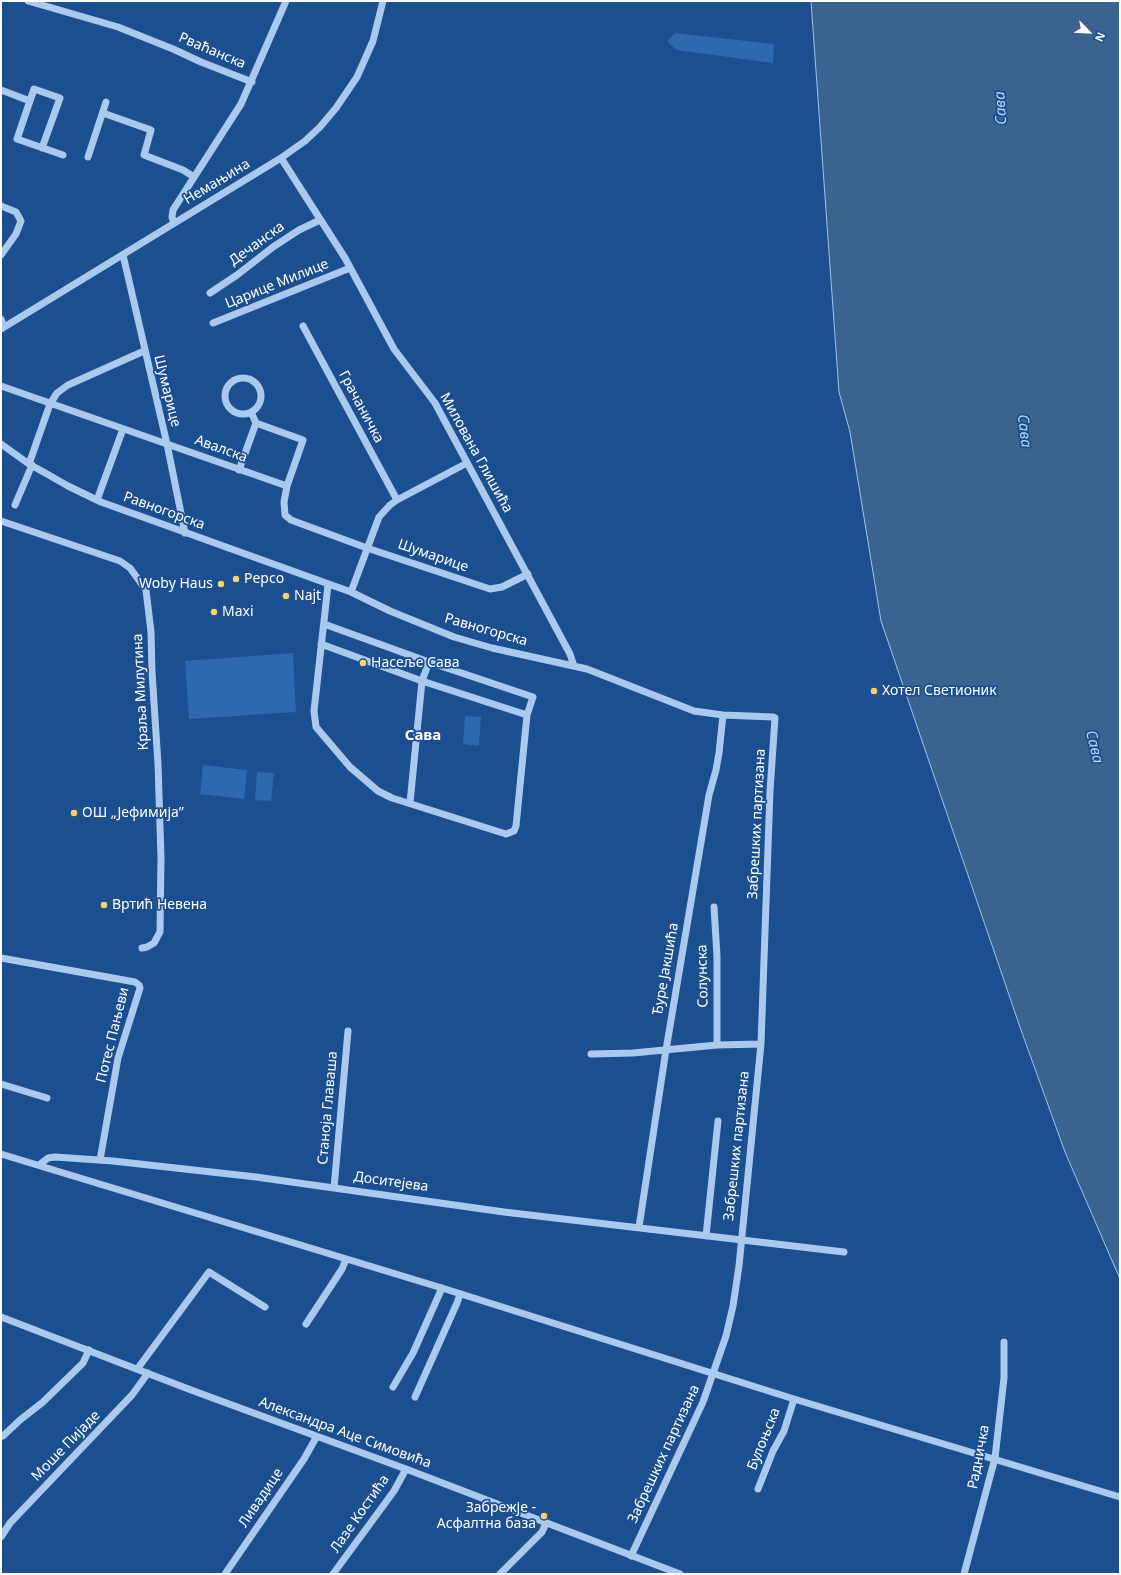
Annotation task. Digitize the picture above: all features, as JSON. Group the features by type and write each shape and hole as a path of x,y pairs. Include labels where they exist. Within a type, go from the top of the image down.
{"street":[{"name":"Рваћанска","path":"28,1 118,27 252,82 241,104 173,210 172,217 174,223"},
{"path":"252,82 286,1"},
{"name":"Немањина","path":"2,328 281,158 305,140 320,127 346,94 362,66 373,41 383,1"},
{"path":"42,148 60,98 34,89 17,139 42,148 63,155"},
{"path":"1,90 30,100"},
{"path":"88,157 106,102"},
{"name":"Немањина","path":"103,113 151,130 144,155 183,170 194,177"},
{"name":"Милована Глишића","path":"281,158 350,268 394,349 435,403 528,574 570,654 574,666"},
{"path":"1,206 16,212 21,221 19,228 1,255"},
{"name":"Дечанска","path":"210,293 237,275 273,247 299,230 320,220"},
{"path":"1,241 9,244"},
{"name":"Шумарице","path":"123,255 144,351 167,444 185,533"},
{"name":"Царице Милице","path":"213,323 350,268"},
{"path":"1,319 2,328"},
{"name":"Грачаничка","path":"303,326 397,500"},
{"path":"15,505 50,404 57,393 68,385 144,351"},
{"path":"240,378 251,380 259,388 260,399 255,409 250,412 240,414 234,412 226,404 225,393 230,383 240,378"},
{"name":"Авалска","path":"1,386 287,486"},
{"path":"250,412 256,423 303,440 287,486"},
{"path":"239,470 256,423"},
{"path":"97,500 123,429"},
{"name":"Равногорска","path":"1,444 30,464 68,486 97,500 328,585 351,592 390,611 454,637 492,648 601,673 694,711 723,715 776,718"},
{"path":"351,592 379,517 397,500 467,463"},
{"name":"Шумарице","path":"287,486 284,502 285,515 291,520 367,548 490,589 502,587 528,574"},
{"name":"Краља Милутина","path":"1,520 120,561 130,568 146,590 151,632 158,764 161,873 160,932 154,943 147,948 142,948"},
{"path":"324,624 429,662 533,697 527,715 516,826 514,831 510,834 506,834 392,798 372,787 350,766 316,727 314,718 328,585"},
{"path":"321,644 422,681 527,715"},
{"path":"410,804 422,681 429,662"},
{"name":"Ђуре Јакшића","path":"639,1227 666,1050 708,795 716,770 719,753 723,715"},
{"name":"Забрешких партизана","path":"631,1556 689,1434 714,1373 726,1336 733,1306 761,1044 770,791 776,718"},
{"name":"Солунска","path":"714,907 717,956 717,1045"},
{"name":"Потес Пањеви","path":"1,958 135,982 139,985 140,988 118,1058 100,1160"},
{"name":"Станоја Главаша","path":"334,1188 348,1031"},
{"path":"591,1054 633,1053 717,1045 761,1044"},
{"path":"1,1084 47,1098"},
{"path":"706,1236 718,1121"},
{"path":"1,1154 1120,1497"},
{"name":"Доситејева","path":"39,1165 48,1158 55,1157 100,1160 334,1188 504,1212 844,1252"},
{"path":"306,1324 342,1269 346,1259"},
{"path":"138,1368 209,1272 265,1307"},
{"path":"394,1387 413,1353 442,1288"},
{"path":"415,1397 460,1294"},
{"name":"Александра Аце Симовића","path":"1,1317 406,1468 680,1574"},
{"name":"Радничка","path":"964,1574 995,1458 1004,1378 1004,1342"},
{"path":"2,1436 44,1402 83,1363 89,1350"},
{"name":"Моше Пијаде","path":"1,1537 10,1523 132,1395 148,1373"},
{"name":"Булоњска","path":"758,1490 773,1451 784,1432 794,1398"},
{"name":"Ливадице","path":"225,1574 304,1459 317,1436"},
{"name":"Лазе Костића","path":"333,1574 394,1491 406,1468"},
{"path":"500,1574 542,1532 546,1523"}],"shaded area":[{"path":"675,33 774,44 773,63 676,50 667,41"},
{"path":"293,653 296,712 189,719 185,661"},
{"path":"465,716 481,717 479,746 463,744"},
{"path":"203,765 247,770 244,799 200,794"},
{"path":"257,772 274,773 271,801 255,800"}],"water":[{"path":"811,1 1120,1 1120,1279 1065,1152 1021,1030 881,621 850,432 839,392"}],"place":[{"name":"Pepco","path":"236,579"},
{"name":"Woby Haus","path":"221,584"},
{"name":"Najt","path":"286,596"},
{"name":"Maxi","path":"214,612"},
{"name":"Насеље Сава","path":"363,663"},
{"name":"Хотел Светионик","path":"874,691"},
{"name":"ОШ „Јефимија”","path":"74,813"},
{"name":"Вртић Невена","path":"104,905"},
{"name":"Забрежје - Асфалтна база","path":"544,1516"}],"district":[{"name":"Сава","path":"423,736"}]}
